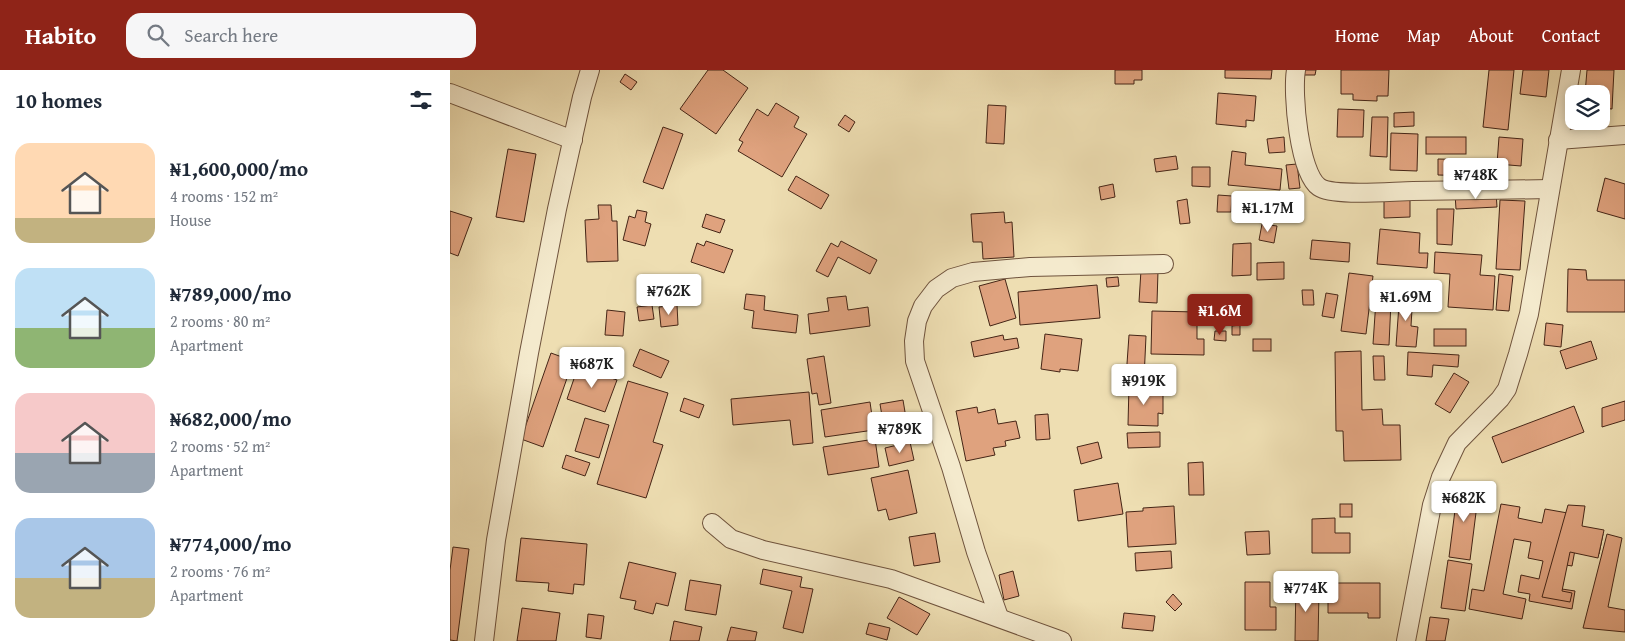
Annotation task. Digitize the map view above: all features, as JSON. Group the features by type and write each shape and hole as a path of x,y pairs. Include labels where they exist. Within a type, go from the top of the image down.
{"street":[{"path":"484,641 498,530 555,218 582,97 590,70"},
{"path":"1296,70 1294,82 1296,120 1305,161 1312,180 1319,187 1326,190 1364,194 1410,191 1550,189"},
{"path":"1406,641 1432,505 1441,477 1457,443 1500,399 1507,389 1518,354 1529,314 1558,140 1572,70"},
{"path":"450,93 573,140"},
{"path":"1558,140 1625,135"},
{"path":"999,617 976,552 915,361 914,341 917,322 923,306 936,289 952,278 974,272 1030,268 1164,264"},
{"path":"712,523 731,539 763,550 891,579 1062,641"}],"building":[{"path":"708,70 723,70 748,88 716,134 680,109"},
{"path":"1115,70 1142,70 1142,80 1134,80 1134,84 1115,84"},
{"path":"1225,70 1272,70 1271,79 1225,78"},
{"path":"1302,70 1316,70 1315,75 1301,75"},
{"path":"1341,70 1389,70 1388,96 1377,96 1377,101 1353,100 1353,94 1341,94"},
{"path":"1489,70 1514,70 1508,130 1483,127"},
{"path":"1523,70 1549,70 1546,97 1520,94"},
{"path":"1587,70 1614,70 1612,109 1610,109 1610,85 1586,85"},
{"path":"625,74 637,82 631,90 620,82"},
{"path":"1218,93 1256,96 1254,121 1246,120 1246,127 1216,124"},
{"path":"776,103 799,117 794,127 807,134 782,177 738,151 743,142 739,140 757,109 768,116"},
{"path":"988,105 1006,106 1004,144 986,143"},
{"path":"1338,109 1364,110 1363,137 1337,137"},
{"path":"1414,112 1414,126 1394,127 1394,113"},
{"path":"845,115 855,122 849,132 838,125"},
{"path":"1372,117 1388,117 1387,157 1370,156"},
{"path":"663,127 683,134 663,189 643,182"},
{"path":"1391,133 1418,134 1417,171 1390,170"},
{"path":"1284,137 1285,152 1269,153 1267,139"},
{"path":"1426,137 1466,137 1466,154 1426,154"},
{"path":"1499,137 1523,139 1521,166 1497,164"},
{"path":"508,149 536,154 524,222 496,217"},
{"path":"1232,151 1246,153 1245,165 1282,169 1280,190 1228,185"},
{"path":"1176,156 1178,169 1156,172 1154,159"},
{"path":"1438,159 1478,160 1478,176 1438,175"},
{"path":"1297,164 1300,188 1289,189 1286,165"},
{"path":"1192,167 1210,167 1210,187 1192,186"},
{"path":"796,176 829,195 821,209 788,190"},
{"path":"1605,178 1625,184 1625,219 1597,211"},
{"path":"1113,184 1115,197 1101,200 1099,187"},
{"path":"1496,192 1497,207 1456,209 1455,194"},
{"path":"1218,195 1232,196 1231,212 1217,212"},
{"path":"1384,197 1410,197 1410,217 1384,218"},
{"path":"1238,198 1256,200 1253,216 1235,213"},
{"path":"1187,199 1190,223 1180,224 1177,201"},
{"path":"1500,200 1525,201 1520,270 1496,269"},
{"path":"598,205 611,205 612,221 617,221 618,261 587,262 585,220 599,219"},
{"path":"1437,209 1454,209 1452,245 1437,244"},
{"path":"637,210 647,212 645,222 651,224 645,246 623,240 629,216 635,218"},
{"path":"450,211 472,218 458,256 450,253"},
{"path":"1004,212 1005,223 1012,222 1014,257 983,259 982,242 973,242 971,214"},
{"path":"706,214 725,220 720,233 702,227"},
{"path":"1262,224 1277,226 1274,243 1259,240"},
{"path":"1380,229 1420,233 1419,253 1428,253 1427,268 1377,264"},
{"path":"1312,240 1350,243 1349,262 1310,259"},
{"path":"706,241 733,250 724,273 691,262 697,243 704,246"},
{"path":"841,241 877,260 870,274 838,257 828,277 816,271 831,243 838,247"},
{"path":"1251,243 1251,275 1232,276 1233,244"},
{"path":"1435,252 1482,255 1480,275 1495,276 1493,310 1448,307 1450,274 1434,273"},
{"path":"1284,262 1284,279 1257,280 1257,263"},
{"path":"1568,269 1586,270 1587,280 1625,280 1625,312 1567,312"},
{"path":"1141,270 1158,271 1157,303 1139,302"},
{"path":"1349,273 1373,276 1366,334 1341,331"},
{"path":"1499,274 1513,276 1509,311 1496,310"},
{"path":"1118,277 1119,286 1107,287 1106,278"},
{"path":"1005,279 1016,318 990,326 979,286"},
{"path":"1097,285 1100,318 1020,325 1018,292"},
{"path":"1302,290 1313,290 1314,305 1303,305"},
{"path":"1400,291 1413,292 1411,326 1418,327 1416,347 1396,346"},
{"path":"1326,293 1338,295 1334,318 1322,316"},
{"path":"746,294 765,296 764,310 798,315 796,333 752,328 754,311 744,309"},
{"path":"846,296 848,310 868,307 870,326 810,334 808,314 829,311 827,298"},
{"path":"1376,300 1391,301 1389,345 1373,344"},
{"path":"652,305 654,319 639,321 637,307"},
{"path":"677,305 678,325 661,327 659,307"},
{"path":"607,310 625,312 623,336 605,335"},
{"path":"1152,311 1197,312 1197,339 1204,339 1204,355 1151,354"},
{"path":"1546,323 1563,325 1561,347 1544,345"},
{"path":"1240,325 1240,335 1232,335 1232,326"},
{"path":"1434,329 1466,329 1466,346 1434,346"},
{"path":"1215,331 1226,331 1226,341 1214,340"},
{"path":"1045,334 1082,339 1078,371 1060,369 1060,372 1041,369"},
{"path":"1003,335 1004,340 1017,338 1019,348 974,357 971,342"},
{"path":"1129,335 1146,336 1144,379 1126,378"},
{"path":"1253,339 1271,339 1271,351 1253,351"},
{"path":"1591,341 1597,359 1566,369 1560,351"},
{"path":"640,349 669,361 661,378 633,366"},
{"path":"1361,351 1362,410 1382,409 1383,425 1400,425 1401,460 1344,461 1343,431 1336,431 1335,352"},
{"path":"1408,352 1459,355 1458,367 1433,365 1432,377 1407,375"},
{"path":"551,353 573,361 543,447 521,439"},
{"path":"824,356 831,403 819,405 817,393 812,394 807,359"},
{"path":"1373,356 1384,356 1385,380 1374,380"},
{"path":"578,367 617,380 605,412 567,399"},
{"path":"1454,373 1469,382 1450,413 1435,404"},
{"path":"628,381 668,393 653,442 663,445 646,498 597,484"},
{"path":"1129,385 1157,386 1157,394 1163,394 1163,414 1158,413 1158,426 1128,425"},
{"path":"809,392 813,443 793,445 790,420 733,425 731,399"},
{"path":"684,398 704,405 699,418 680,411"},
{"path":"903,400 907,424 884,428 880,404"},
{"path":"1625,401 1625,420 1602,427 1602,408"},
{"path":"870,402 874,430 825,437 821,410"},
{"path":"1574,406 1584,432 1502,463 1492,437"},
{"path":"977,407 978,413 995,409 998,424 1016,421 1020,438 1005,441 1006,446 993,448 995,455 966,461 956,411"},
{"path":"1048,414 1050,439 1036,440 1035,415"},
{"path":"585,418 609,425 599,458 575,451"},
{"path":"1160,432 1160,447 1128,448 1127,433"},
{"path":"875,439 879,467 828,475 823,447"},
{"path":"910,442 914,460 889,466 885,448"},
{"path":"1098,442 1102,458 1081,464 1077,447"},
{"path":"566,455 590,463 585,476 562,468"},
{"path":"1203,462 1204,495 1189,495 1188,463"},
{"path":"908,470 917,513 889,520 886,509 878,511 871,478"},
{"path":"1118,483 1123,514 1078,521 1074,490"},
{"path":"1458,487 1479,489 1470,560 1449,557"},
{"path":"1340,504 1352,504 1352,517 1340,517"},
{"path":"1501,504 1520,507 1518,518 1542,523 1545,509 1579,515 1576,529 1603,534 1599,554 1575,550 1572,566 1566,565 1562,589 1575,591 1572,609 1529,601 1530,594 1518,592 1521,575 1539,579 1543,561 1528,558 1531,542 1514,539 1503,594 1526,599 1522,619 1469,609 1472,589 1484,591"},
{"path":"1568,505 1585,506 1582,526 1604,530 1598,558 1570,552 1562,591 1572,593 1570,602 1542,597"},
{"path":"1174,506 1176,544 1128,547 1126,512 1143,511 1143,508"},
{"path":"1335,518 1335,533 1350,533 1350,553 1312,553 1312,519"},
{"path":"1269,531 1270,554 1247,555 1245,532"},
{"path":"935,533 940,562 914,566 909,537"},
{"path":"1607,534 1622,538 1608,607 1625,610 1625,632 1583,628"},
{"path":"521,538 587,544 584,585 574,584 573,594 548,591 549,583 516,581"},
{"path":"453,547 469,549 457,641 450,640 450,570"},
{"path":"1171,551 1172,568 1136,571 1135,553"},
{"path":"1448,560 1472,564 1465,611 1441,608"},
{"path":"629,562 676,573 668,606 656,603 653,614 634,609 636,601 620,598"},
{"path":"763,569 802,577 800,587 813,589 803,633 783,628 792,591 760,584"},
{"path":"1013,571 1019,596 1004,600 999,575"},
{"path":"690,580 721,585 716,615 685,610"},
{"path":"1296,580 1308,580 1307,590 1319,591 1318,641 1295,641"},
{"path":"1245,582 1270,582 1270,607 1276,607 1276,630 1245,630"},
{"path":"1328,583 1380,583 1380,618 1368,618 1368,613 1328,613"},
{"path":"1173,594 1182,604 1175,611 1166,602"},
{"path":"899,597 930,614 917,635 887,618"},
{"path":"522,608 560,613 556,641 517,641"},
{"path":"1124,613 1155,616 1153,631 1122,628"},
{"path":"588,614 604,616 601,639 586,637"},
{"path":"1430,617 1449,619 1445,641 1426,641"},
{"path":"674,621 702,627 699,641 670,641"},
{"path":"869,623 890,628 887,640 866,634"},
{"path":"731,627 757,632 755,641 727,641"}]}
